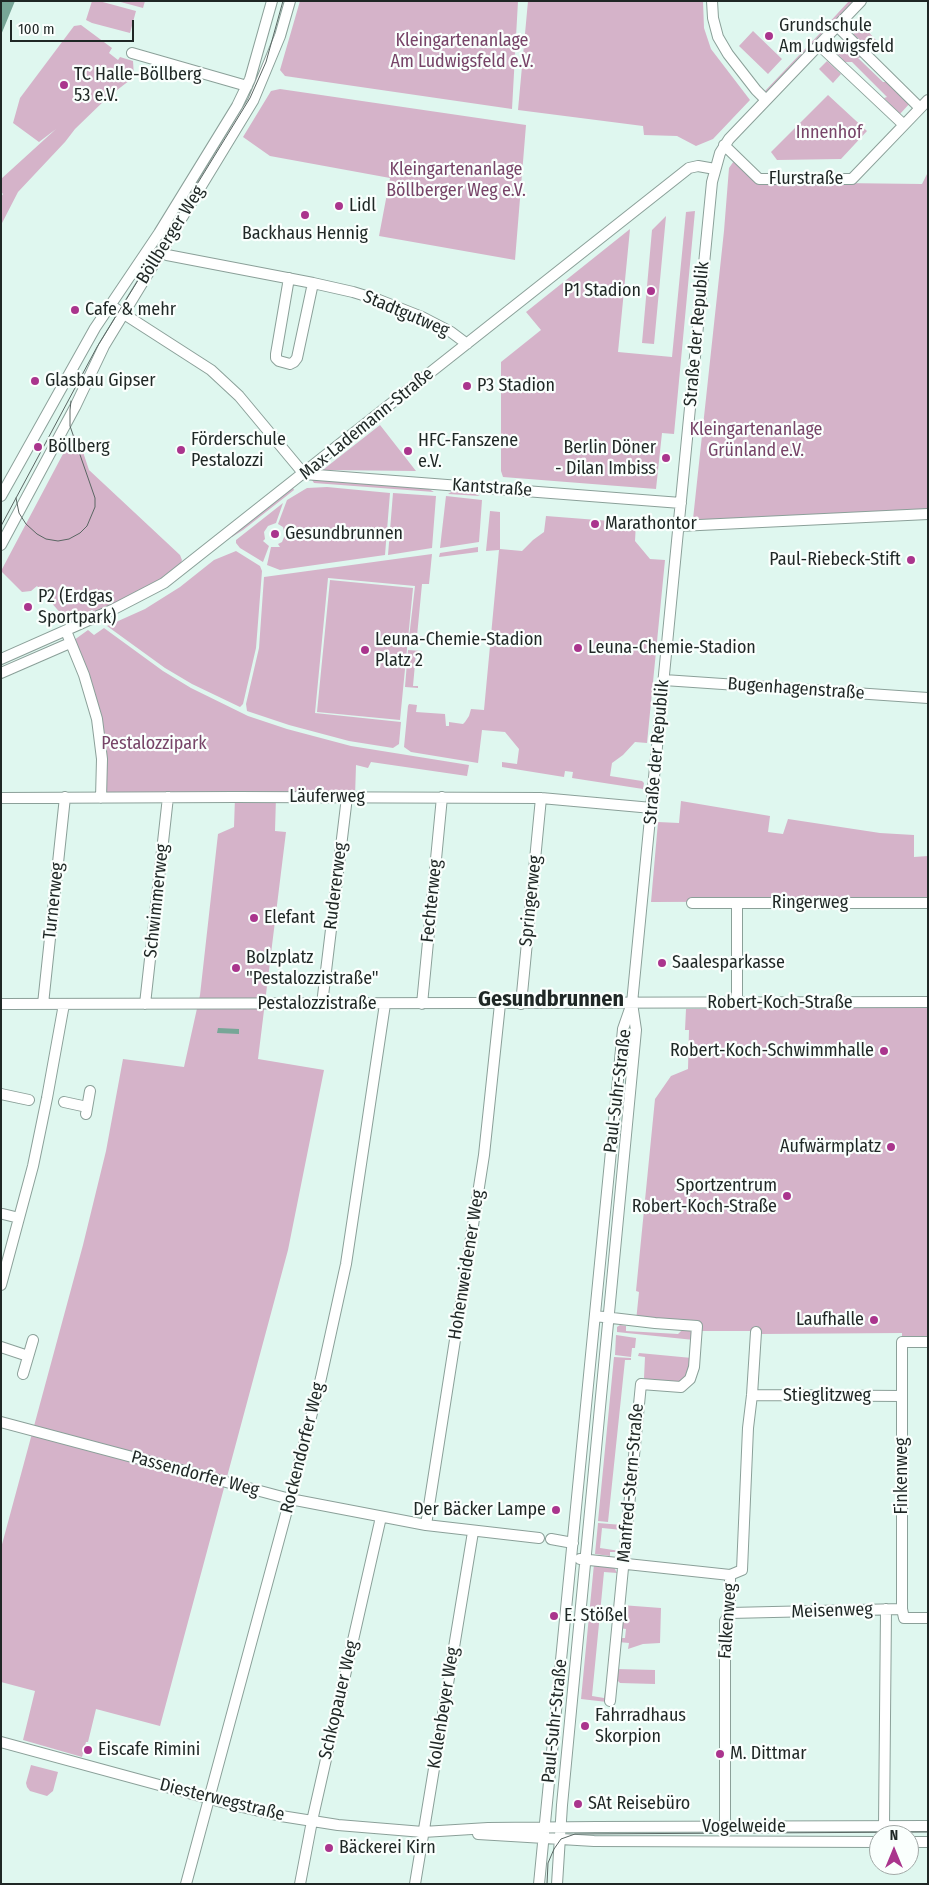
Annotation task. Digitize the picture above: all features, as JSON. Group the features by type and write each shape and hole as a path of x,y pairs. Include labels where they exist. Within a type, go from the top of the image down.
{"street":[{"name":"Böllberger Weg","path":"1,496 95,328 159,233 238,106 247,86 272,1"},
{"name":"Böllberger Weg","path":"1,545 75,407 104,346 254,102 280,36 290,1"},
{"path":"712,1 712,18 718,37 728,54 766,100"},
{"path":"724,145 861,1"},
{"path":"837,26 920,108"},
{"path":"819,45 904,125"},
{"path":"132,53 247,86"},
{"name":"Flurstraße","path":"724,145 759,179 852,180 928,100"},
{"name":"Straße der Republik","path":"632,1002 712,182 724,145"},
{"name":"Max-Lademann-Straße","path":"1,659 114,609 164,583 689,168 698,166 715,169"},
{"name":"Stadtgutweg","path":"161,251 167,255 353,292 399,307 450,332 467,344"},
{"path":"290,278 276,358 290,364 297,358 313,283"},
{"path":"110,304 212,370 239,396 304,474"},
{"name":"Kantstraße","path":"304,474 681,503"},
{"path":"679,526 928,514"},
{"path":"66,631 84,675 97,719 102,759 101,798"},
{"path":"1,673 70,642"},
{"name":"Bugenhagenstraße","path":"664,680 928,698"},
{"name":"Turnerweg","path":"44,1004 65,797"},
{"name":"Schwimmerweg","path":"145,1004 168,797"},
{"name":"Rudererweg","path":"322,1004 347,797"},
{"name":"Fechterweg","path":"422,1004 442,797"},
{"name":"Läuferweg","path":"1,798 541,798 652,808"},
{"name":"Springerweg","path":"521,1004 541,798"},
{"name":"Ringerweg","path":"692,902 928,903"},
{"path":"737,903 737,1003"},
{"name":"Pestalozzistraße","path":"1,1004 521,1004 632,1002"},
{"name":"Robert-Koch-Straße","path":"632,1002 928,1002"},
{"name":"Paul-Suhr-Straße","path":"539,1884 623,1029 632,1002"},
{"name":"Paul-Suhr-Straße","path":"557,1884 560,1828 636,1030 632,1002"},
{"path":"1,1285 20,1218 47,1101 64,1004"},
{"name":"Rockendorfer Weg","path":"186,1884 321,1378 346,1264 385,1004"},
{"name":"Hohenweidener Weg","path":"426,1526 484,1154 500,1004"},
{"path":"1,1094 32,1100 62,1101 86,1110 90,1091"},
{"path":"3,1214 20,1218"},
{"name":"Manfred-Stern-Straße","path":"594,1316 697,1326 694,1367 690,1379 681,1387 641,1384 610,1701"},
{"name":"Falkenweg","path":"725,1828 725,1621 730,1614 730,1575 742,1570 748,1428 756,1332"},
{"path":"23,1374 33,1340"},
{"name":"Finkenweg","path":"902,1609 902,1342 928,1342"},
{"path":"1,1347 28,1356"},
{"name":"Stieglitzweg","path":"752,1395 902,1396"},
{"name":"Passendorfer Weg","path":"1,1422 290,1499 426,1526 539,1538"},
{"name":"Schkopauer Weg","path":"300,1884 312,1821 381,1517"},
{"name":"Kollenbeyer Weg","path":"415,1884 473,1532"},
{"path":"551,1539 573,1543"},
{"path":"571,1558 730,1575"},
{"path":"884,1825 886,1609"},
{"name":"Meisenweg","path":"730,1614 902,1609 904,1618 928,1618"},
{"name":"Diesterwegstraße","path":"1,1742 208,1799 312,1821 423,1832 544,1833 560,1828"},
{"name":"Vogelweide","path":"560,1828 869,1826"},
{"name":"Vogelweide","path":"544,1833 560,1839 653,1842 869,1842"}],"green space":[{"path":"92,1 99,1 136,11 130,33 86,20"},
{"path":"117,1 145,1 143,8"},
{"name":"Kleingartenanlage Am Ludwigsfeld e.V.","path":"300,1 518,1 512,109 285,76 280,70"},
{"path":"528,1 703,1 704,28 711,49 750,100 713,139 696,146 677,136 644,135 643,126 518,110"},
{"path":"849,1 855,1 827,30 825,27"},
{"name":"TC Halle-Böllberg 53 e.V.","path":"81,25 112,48 109,53 118,60 120,57 133,61 134,77 108,97 75,129 18,192 1,225 1,197 3,194 1,192 1,179 56,129 39,142 13,123 20,98 74,26"},
{"path":"862,25 876,40 869,48 853,34"},
{"path":"823,30 825,32 767,93 765,91"},
{"path":"753,31 782,59 768,74 739,46"},
{"path":"847,40 864,57 858,58 883,82 890,82 911,102 900,114 884,98 887,97 852,62 845,62 836,52"},
{"path":"827,61 841,74 833,83 819,69"},
{"name":"Kleingartenanlage Böllberger Weg e.V.","path":"280,89 526,125 515,260 379,236 390,178 270,156 243,137 271,91"},
{"name":"Innenhof","path":"828,95 867,131 841,159 777,160 771,152"},
{"name":"Kleingartenanlage Grünland e.V.","path":"736,158 757,182 922,184 928,172 928,509 698,521 693,519 729,168"},
{"path":"695,211 674,434 662,433 656,489 503,477 501,471 501,362 541,330 526,312 630,229 618,352 672,357 686,212"},
{"path":"666,216 654,344 642,343 652,230"},
{"path":"380,425 416,471 323,470 329,465"},
{"path":"73,435 78,437 89,470 180,555 182,560 180,566 163,579 96,613 92,610 69,623 37,586 31,591 22,592 1,571"},
{"path":"320,479 429,489 434,492 314,483 312,480"},
{"path":"327,487 390,493 385,555 280,570 267,565 271,547 280,547 278,544 282,542 285,535 283,527 278,524 287,500 307,488"},
{"path":"293,488 294,490 243,530 231,536"},
{"path":"453,491 471,492 480,496 448,494"},
{"path":"393,493 436,496 432,548 388,555"},
{"path":"446,496 482,500 479,542 440,548"},
{"path":"283,503 276,523 268,526 264,532 265,539 263,541 269,546 263,562 240,548 236,540"},
{"name":"Leuna-Chemie-Stadion","path":"490,511 500,512 500,549 522,551 544,532 546,516 636,523 635,541 650,559 665,560 647,743 635,742 623,755 612,763 610,776 642,781 644,783 643,789 572,778 573,772 565,771 564,777 502,767 502,762 517,764 519,749 505,732 482,730 478,763 411,752 404,747 409,704 417,705 416,712 445,714 446,726 449,726 449,722 463,724 469,716 471,709 484,710 499,550 486,551"},
{"path":"478,547 478,552 439,557 440,553"},
{"path":"236,551 260,566 262,571 256,648 243,704 240,707 192,684 165,668 107,626 145,609 180,587 214,560"},
{"path":"432,554 429,584 422,584 417,636 423,637 423,639 409,638 415,586 328,578 315,713 401,722 399,744 393,748 349,741 289,725 247,711 246,704 259,648 264,577"},
{"name":"Leuna-Chemie-Stadion Platz 2","path":"330,580 413,588 400,720 317,712"},
{"name":"Pestalozzipark","path":"104,628 163,671 191,688 248,716 287,729 351,746 469,765 467,776 371,762 368,768 356,765 355,797 276,797 275,831 286,832 258,1059 324,1070 288,1250 160,1726 96,1709 88,1742 86,1742 82,1757 23,1740 35,1691 1,1682 1,1548 83,1245 106,1151 123,1059 184,1067 200,995 218,834 234,827 235,797 101,798 100,737 70,643 88,630 94,635"},
{"path":"408,650 422,651 422,653 416,653 413,686 418,686 418,688 405,687"},
{"path":"681,801 770,816 768,832 783,834 788,819 880,833 914,835 914,857 928,856 928,901 651,902 658,822 679,823"},
{"name":"Sportzentrum Robert-Koch-Straße","path":"928,1008 928,1342 902,1342 902,1333 762,1334 756,1331 701,1331 636,1321 639,1292 636,1291 655,1099 671,1076 688,1069 689,1030 685,1030 686,1009"},
{"path":"620,1325 626,1326 626,1331 678,1334 684,1328 692,1332 694,1340 617,1332 617,1327"},
{"path":"616,1335 636,1338 635,1348 632,1348 631,1357 615,1355"},
{"path":"639,1353 692,1358 691,1368 682,1384 647,1382 644,1378 645,1357 638,1356"},
{"path":"614,1357 631,1358 631,1360 625,1360 608,1522 598,1521"},
{"path":"598,1523 622,1525 622,1530 602,1528 600,1548 620,1552 610,1552 610,1556 595,1554"},
{"path":"594,1564 614,1567 617,1573 604,1572 592,1696 604,1698 605,1692 608,1692 607,1702 581,1699"},
{"path":"621,1605 661,1608 660,1643 643,1644 628,1649 629,1643 618,1642 618,1638 625,1638 626,1629 619,1628 619,1621 626,1622 627,1612 620,1611"},
{"path":"616,1669 655,1670 655,1684 620,1683 616,1679"},
{"path":"31,1765 58,1772 53,1791 47,1796 30,1791 27,1787 26,1783"}],"shaded area":[{"path":"1,1 15,1 1,35"},
{"path":"218,1028 239,1029 239,1034 217,1033"}],"tram line":[{"path":"1,526 97,347 250,98 266,62 283,1"},
{"path":"16,498 19,513 26,524 46,539 58,541 69,539 80,533 87,526 95,507 95,498 70,426 71,401"},
{"path":"547,1884 548,1863 554,1849 561,1839 575,1834 928,1832"}],"place":[{"name":"Grundschule Am Ludwigsfeld","path":"769,36"},
{"name":"TC Halle-Böllberg 53 e.V.","path":"64,85"},
{"name":"Lidl","path":"339,206"},
{"name":"Backhaus Hennig","path":"305,215"},
{"name":"P1 Stadion","path":"651,291"},
{"name":"Cafe & mehr","path":"75,310"},
{"name":"Glasbau Gipser","path":"35,381"},
{"name":"P3 Stadion","path":"467,386"},
{"name":"Böllberg","path":"38,447"},
{"name":"Förderschule Pestalozzi","path":"181,450"},
{"name":"HFC-Fanszene e.V.","path":"408,451"},
{"name":"Berlin Döner - Dilan Imbiss","path":"666,458"},
{"name":"Marathontor","path":"595,524"},
{"name":"Gesundbrunnen","path":"275,534"},
{"name":"Paul-Riebeck-Stift","path":"911,560"},
{"name":"P2 (Erdgas Sportpark)","path":"28,607"},
{"name":"Leuna-Chemie-Stadion","path":"578,648"},
{"name":"Leuna-Chemie-Stadion Platz 2","path":"365,650"},
{"name":"Elefant","path":"254,918"},
{"name":"Saalesparkasse","path":"662,963"},
{"name":"Bolzplatz \"Pestalozzistraße\"","path":"236,968"},
{"name":"Robert-Koch-Schwimmhalle","path":"884,1051"},
{"name":"Aufwärmplatz","path":"891,1147"},
{"name":"Sportzentrum Robert-Koch-Straße","path":"787,1196"},
{"name":"Laufhalle","path":"874,1320"},
{"name":"Der Bäcker Lampe","path":"556,1510"},
{"name":"E. Stößel","path":"554,1616"},
{"name":"Fahrradhaus Skorpion","path":"585,1726"},
{"name":"Eiscafe Rimini","path":"88,1750"},
{"name":"M. Dittmar","path":"720,1754"},
{"name":"SAt Reisebüro","path":"578,1804"},
{"name":"Bäckerei Kirn","path":"329,1848"}],"district":[{"name":"Gesundbrunnen","path":"551,1000"}]}
